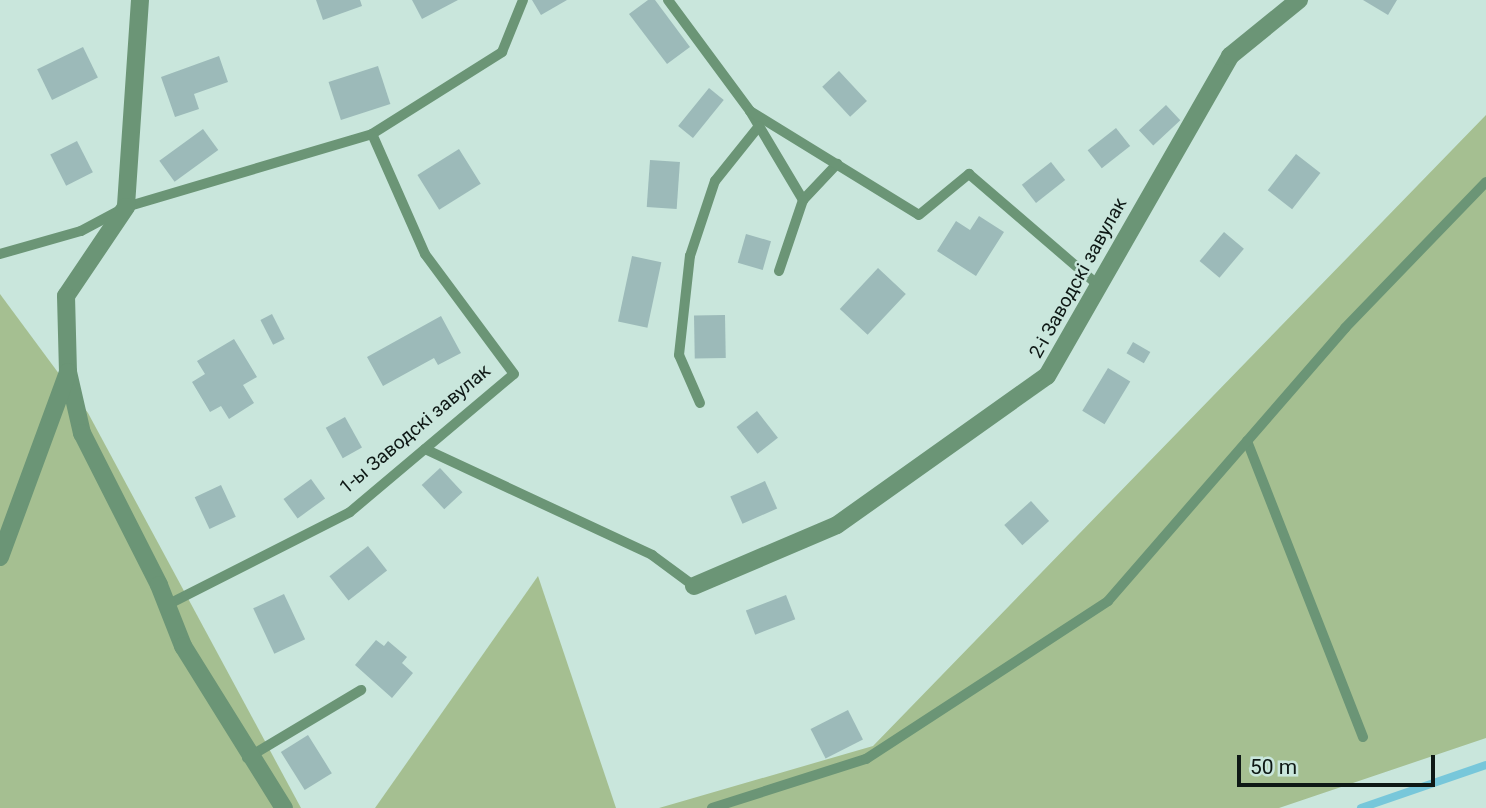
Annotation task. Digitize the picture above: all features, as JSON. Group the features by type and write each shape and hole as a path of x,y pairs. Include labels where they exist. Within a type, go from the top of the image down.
{"street":[{"path":"140,0 126,207 66,296 68,372 82,433 167,605 183,646 247,758 284,808"},
{"name":"2-і Заводскі завулак","path":"694,586 837,525 1047,376 1097,284 1230,56 1299,0"},
{"path":"0,557 5,536 68,372"}],"lane":[{"path":"0,254 81,232 126,207 372,134 502,52 523,0"},
{"path":"668,0 750,111 803,200"},
{"path":"750,111 919,215 969,174 1097,284"},
{"path":"700,403 679,355 690,256 715,181 759,126"},
{"name":"1-ы Заводскі завулак","path":"167,605 350,512 514,374 425,254 372,134"},
{"path":"779,271 803,200 837,164"},
{"path":"712,808 866,759 1097,608 1345,328 1486,183"},
{"path":"1247,441 1363,737"},
{"name":"2-і Заводскі завулак","path":"425,449 652,555 694,586"},
{"path":"247,758 361,690"}],"green space":[{"path":"1486,115 1486,738 1279,808 659,808 873,746"},
{"path":"0,294 88,413 301,808 0,808"},
{"path":"538,576 616,808 375,808"}],"building":[{"path":"316,0 360,0 362,6 323,20"},
{"path":"412,0 458,0 422,19"},
{"path":"532,0 567,0 541,15"},
{"path":"648,0 655,0 690,47 667,64 629,14"},
{"path":"1363,0 1397,0 1388,15"},
{"path":"83,47 98,78 52,100 37,69"},
{"path":"219,56 228,82 194,94 199,109 175,117 161,77"},
{"path":"378,66 390,104 341,120 329,82"},
{"path":"839,71 867,101 850,117 822,87"},
{"path":"709,88 724,100 693,138 678,126"},
{"path":"1166,105 1180,120 1153,146 1139,130"},
{"path":"1116,128 1130,146 1102,168 1088,150"},
{"path":"203,129 218,150 175,182 159,161"},
{"path":"77,141 93,172 66,186 50,155"},
{"path":"459,149 481,184 439,210 417,175"},
{"path":"1296,154 1320,173 1292,209 1268,190"},
{"path":"650,160 680,162 677,209 647,207"},
{"path":"1051,162 1065,180 1036,203 1022,185"},
{"path":"979,216 1004,232 976,276 937,251 956,221 970,230"},
{"path":"1224,232 1244,249 1219,278 1200,261"},
{"path":"746,234 771,241 763,270 738,263"},
{"path":"632,256 661,262 647,328 618,322"},
{"path":"878,268 906,294 868,335 840,309"},
{"path":"272,314 285,339 273,345 260,320"},
{"path":"725,315 726,358 695,359 694,316"},
{"path":"441,316 461,353 438,365 434,358 383,386 367,357"},
{"path":"234,339 257,377 243,385 254,403 229,419 221,406 210,412 192,382 205,374 197,361"},
{"path":"1133,342 1150,352 1144,363 1126,353"},
{"path":"1108,368 1130,381 1105,424 1082,411"},
{"path":"757,411 778,438 757,454 737,427"},
{"path":"345,417 362,448 343,458 326,428"},
{"path":"440,468 463,492 444,509 422,485"},
{"path":"311,479 325,498 298,518 283,499"},
{"path":"765,481 777,508 742,524 730,496"},
{"path":"221,485 236,517 210,529 195,497"},
{"path":"1031,501 1049,521 1022,545 1004,525"},
{"path":"368,546 387,570 348,601 329,576"},
{"path":"284,594 305,639 274,654 253,608"},
{"path":"786,595 795,619 755,635 746,610"},
{"path":"376,640 384,646 388,641 407,657 402,663 413,673 392,698 355,665"},
{"path":"848,710 863,739 826,758 811,729"},
{"path":"308,735 332,773 305,790 281,752"}],"waterway":[{"path":"1361,808 1486,765"}]}
